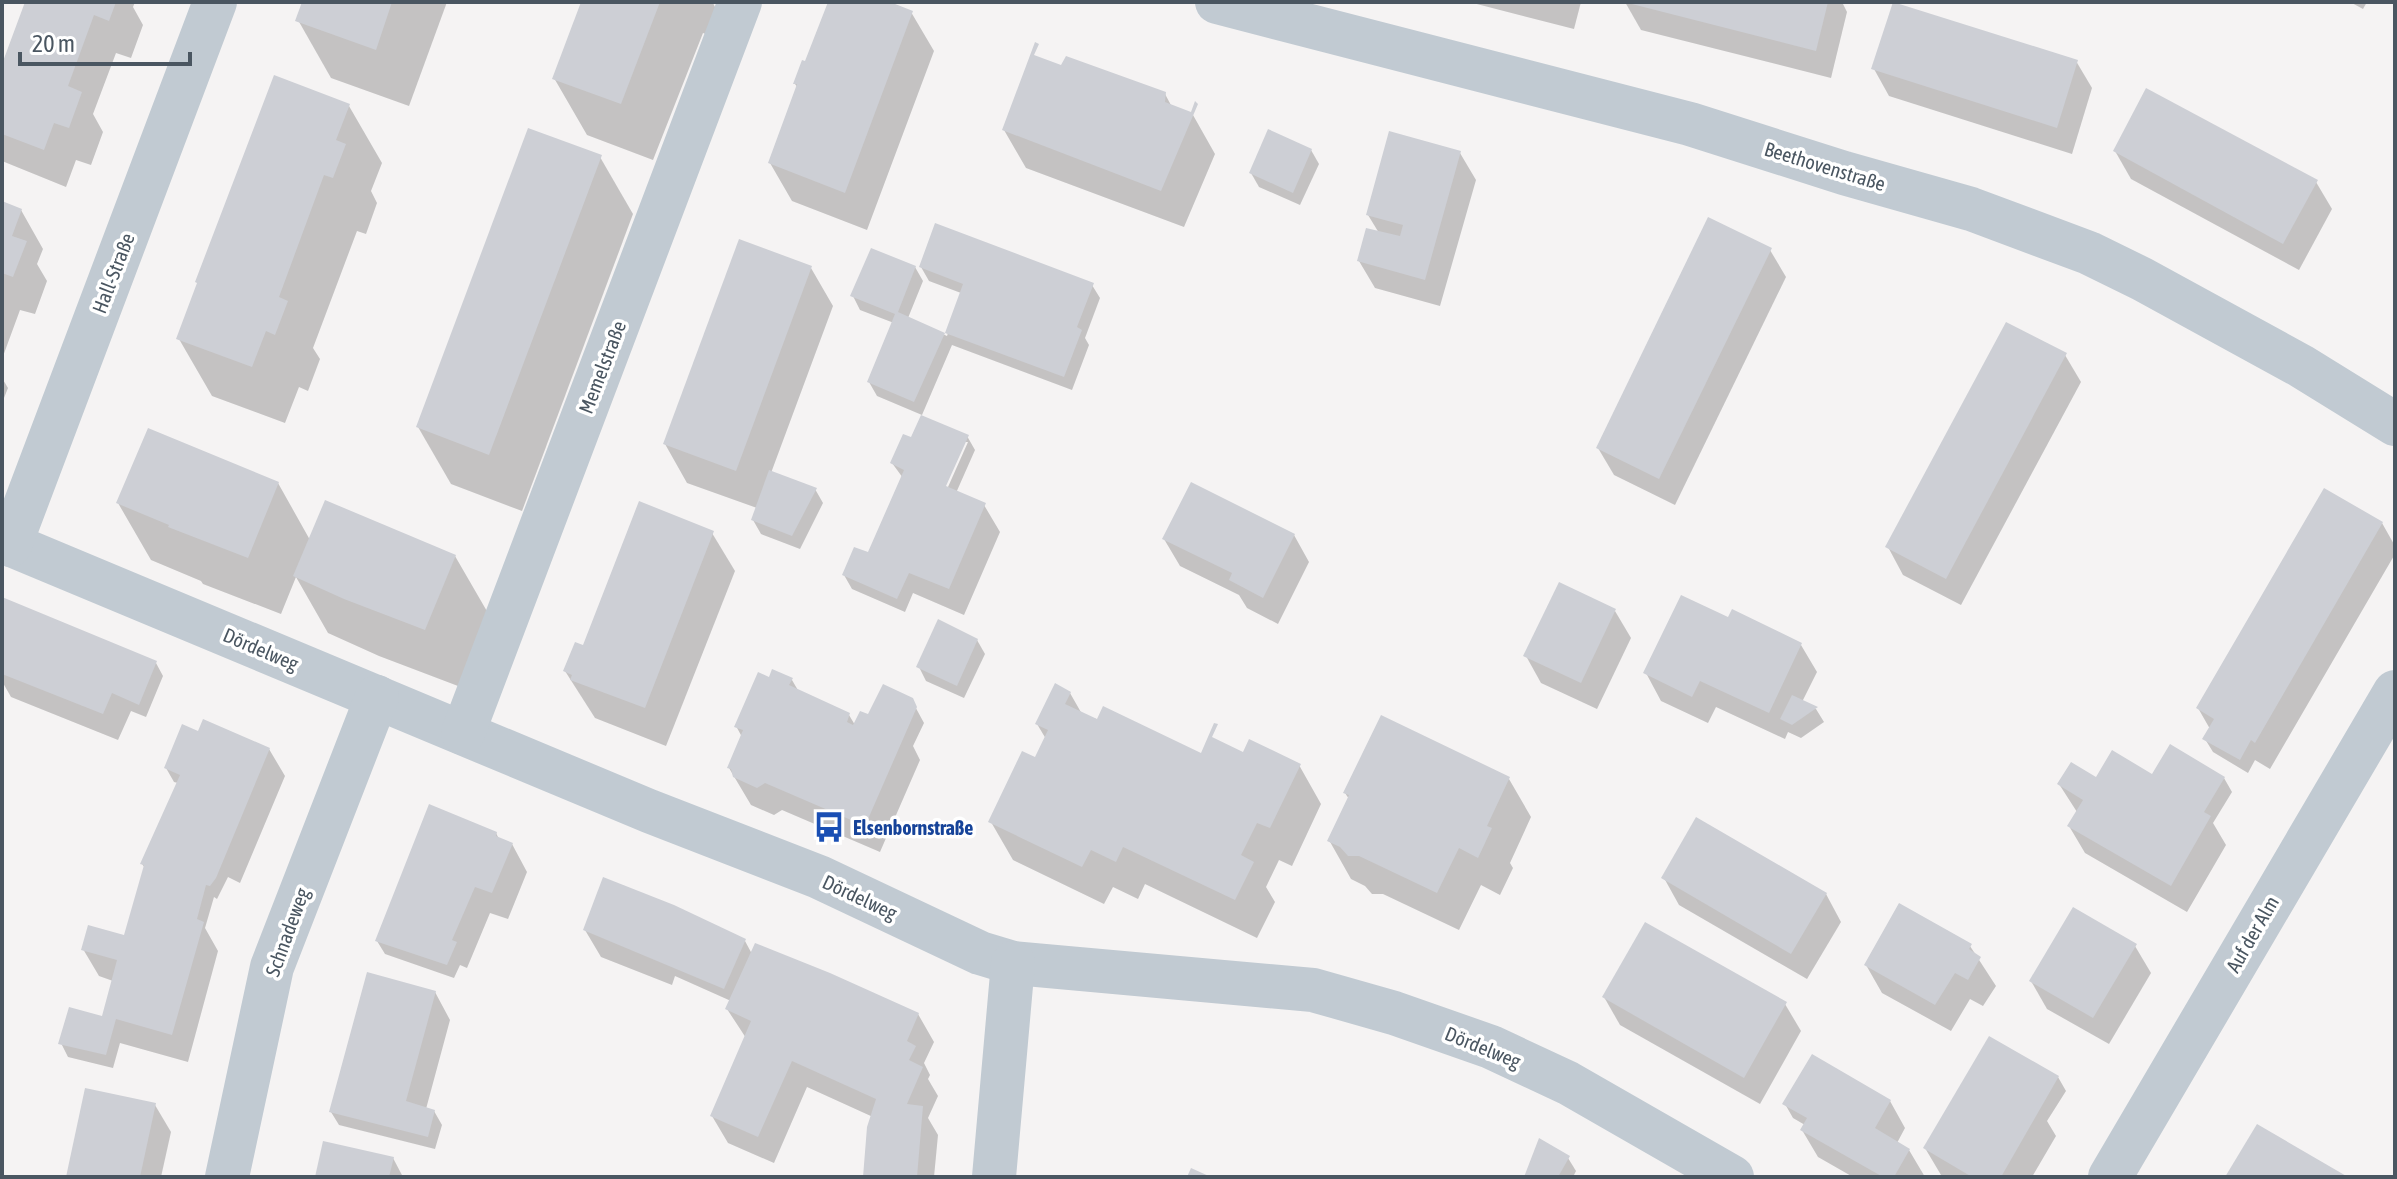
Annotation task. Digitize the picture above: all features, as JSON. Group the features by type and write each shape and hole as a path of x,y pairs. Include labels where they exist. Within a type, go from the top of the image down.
{"street":[{"name":"Hall-Straße","path":"6,543 215,2"},
{"name":"Memelstraße","path":"463,733 740,2"},
{"name":"Beethovenstraße","path":"1217,2 1690,124 1971,209 2089,253 2142,279 2301,366 2395,424"},
{"name":"Dördelweg","path":"6,543 649,811 819,877 980,953 1013,963 1313,990 1394,1013 1491,1047 1568,1083 1732,1177"},
{"name":"Auf der Alm","path":"2110,1177 2395,692"},
{"name":"Schnadeweg","path":"227,1177 272,967 377,697"},
{"path":"994,1177 1013,963"}],"building":[{"path":"25,2 116,2 109,21 94,15 68,86 82,92 69,128 54,123 44,150 2,134 2,64"},
{"path":"302,2 392,2 376,50 295,21"},
{"path":"581,2 660,2 621,104 552,79"},
{"path":"828,2 890,2 913,11 845,193 768,163 797,84 793,84"},
{"path":"1624,2 1828,2 1816,51"},
{"path":"1893,2 2078,60 2057,128 1871,69"},
{"path":"1035,42 1039,44 1034,55 1061,65 1066,56 1166,92 1165,102 1191,112 1195,101 1198,104 1161,191 1002,130"},
{"path":"274,75 350,104 336,140 346,144 333,178 324,175 279,297 288,301 275,335 266,331 252,367 176,339"},
{"path":"2146,88 2318,180 2283,244 2113,151"},
{"path":"528,128 602,155 489,455 416,427"},
{"path":"1268,129 1312,149 1293,193 1249,173"},
{"path":"1389,131 1461,151 1425,280 1357,261 1366,228 1400,236 1403,225 1366,215"},
{"path":"2,201 22,209 12,236 27,241 13,277 2,273"},
{"path":"1708,217 1772,248 1659,479 1596,448"},
{"path":"935,223 1094,283 1077,327 1082,330 1064,377 945,333 963,284 919,267"},
{"path":"739,239 812,266 736,471 663,444"},
{"path":"871,248 916,266 898,312 945,333 914,402 867,382 895,314 850,296"},
{"path":"2006,322 2067,353 1946,579 1885,547"},
{"path":"921,415 969,435 946,486 986,503 949,589 909,573 897,599 842,575 854,547 868,552 904,470 890,463 903,434 911,437"},
{"path":"148,428 279,482 248,558 116,503"},
{"path":"769,470 817,488 792,536 751,520"},
{"path":"1191,482 1295,534 1263,598 1229,580 1232,573 1162,539"},
{"path":"2324,488 2383,522 2255,743 2251,740 2240,760 2202,739 2214,719 2196,708"},
{"path":"325,500 456,555 425,630 293,576"},
{"path":"639,501 714,531 645,708 570,680 572,675 563,671 575,642 583,645"},
{"path":"1559,582 1616,609 1581,683 1523,656"},
{"path":"1681,595 1728,617 1732,609 1802,643 1769,713 1700,681 1692,697 1643,673"},
{"path":"2,597 157,661 139,705 112,693 103,714 2,674"},
{"path":"938,619 978,639 957,686 916,667"},
{"path":"772,669 793,678 789,685 850,713 847,722 853,725 860,711 868,714 883,684 913,698 917,707 865,826 765,783 757,788 733,777 731,769 727,768 743,730 734,727 758,672 769,677"},
{"path":"1055,683 1071,692 1065,704 1097,719 1103,706 1201,753 1214,723 1218,724 1212,737 1243,752 1249,739 1301,764 1270,828 1257,823 1241,855 1254,862 1235,900 1123,847 1116,862 1091,850 1082,867 988,822 1022,751 1035,757 1048,730 1035,724"},
{"path":"1792,695 1818,707 1792,725 1780,719"},
{"path":"1381,715 1510,777 1487,826 1492,828 1478,858 1459,848 1437,893 1359,856 1348,856 1340,847 1327,841 1349,795 1343,793"},
{"path":"203,719 270,748 216,878 210,886 206,885 197,919 204,922 172,1035 116,1019 106,1055 58,1044 69,1007 102,1016 117,960 81,950 88,925 124,935 144,865 140,864 180,775 164,768 182,724 198,731"},
{"path":"2170,744 2225,777 2204,812 2211,816 2171,886 2067,826 2083,800 2057,784 2071,762 2096,777 2112,750 2152,774"},
{"path":"429,804 497,832 496,836 513,843 492,893 475,887 452,940 457,942 447,965 375,941"},
{"path":"1696,817 1827,893 1791,954 1661,878"},
{"path":"603,877 674,905 746,939 724,989 583,930"},
{"path":"1899,903 1972,944 1969,949 1981,957 1968,980 1955,973 1935,1005 1864,965"},
{"path":"2073,907 2137,944 2093,1018 2029,981"},
{"path":"1645,922 1787,1002 1744,1078 1602,997"},
{"path":"755,943 919,1013 907,1041 916,1046 909,1060 923,1067 907,1104 923,1106 917,1177 863,1177 867,1127 876,1099 792,1061 758,1137 710,1116 751,1021 725,1009"},
{"path":"367,972 436,991 406,1101 435,1110 428,1137 329,1112"},
{"path":"1989,1036 2059,1076 2001,1177 1972,1177 1923,1148"},
{"path":"1812,1054 1891,1100 1875,1128 1910,1149 1894,1177 1883,1177 1800,1130 1807,1118 1782,1104"},
{"path":"85,1088 156,1103 140,1177 66,1177"},
{"path":"2257,1124 2348,1177 2225,1177"},
{"path":"1539,1138 1570,1156 1558,1177 1524,1177"},
{"path":"323,1141 394,1157 389,1177 315,1177"},
{"path":"1191,1168 1211,1177 1187,1177"}],"place":[{"name":"Elsenbornstraße","path":"829,827"}]}
